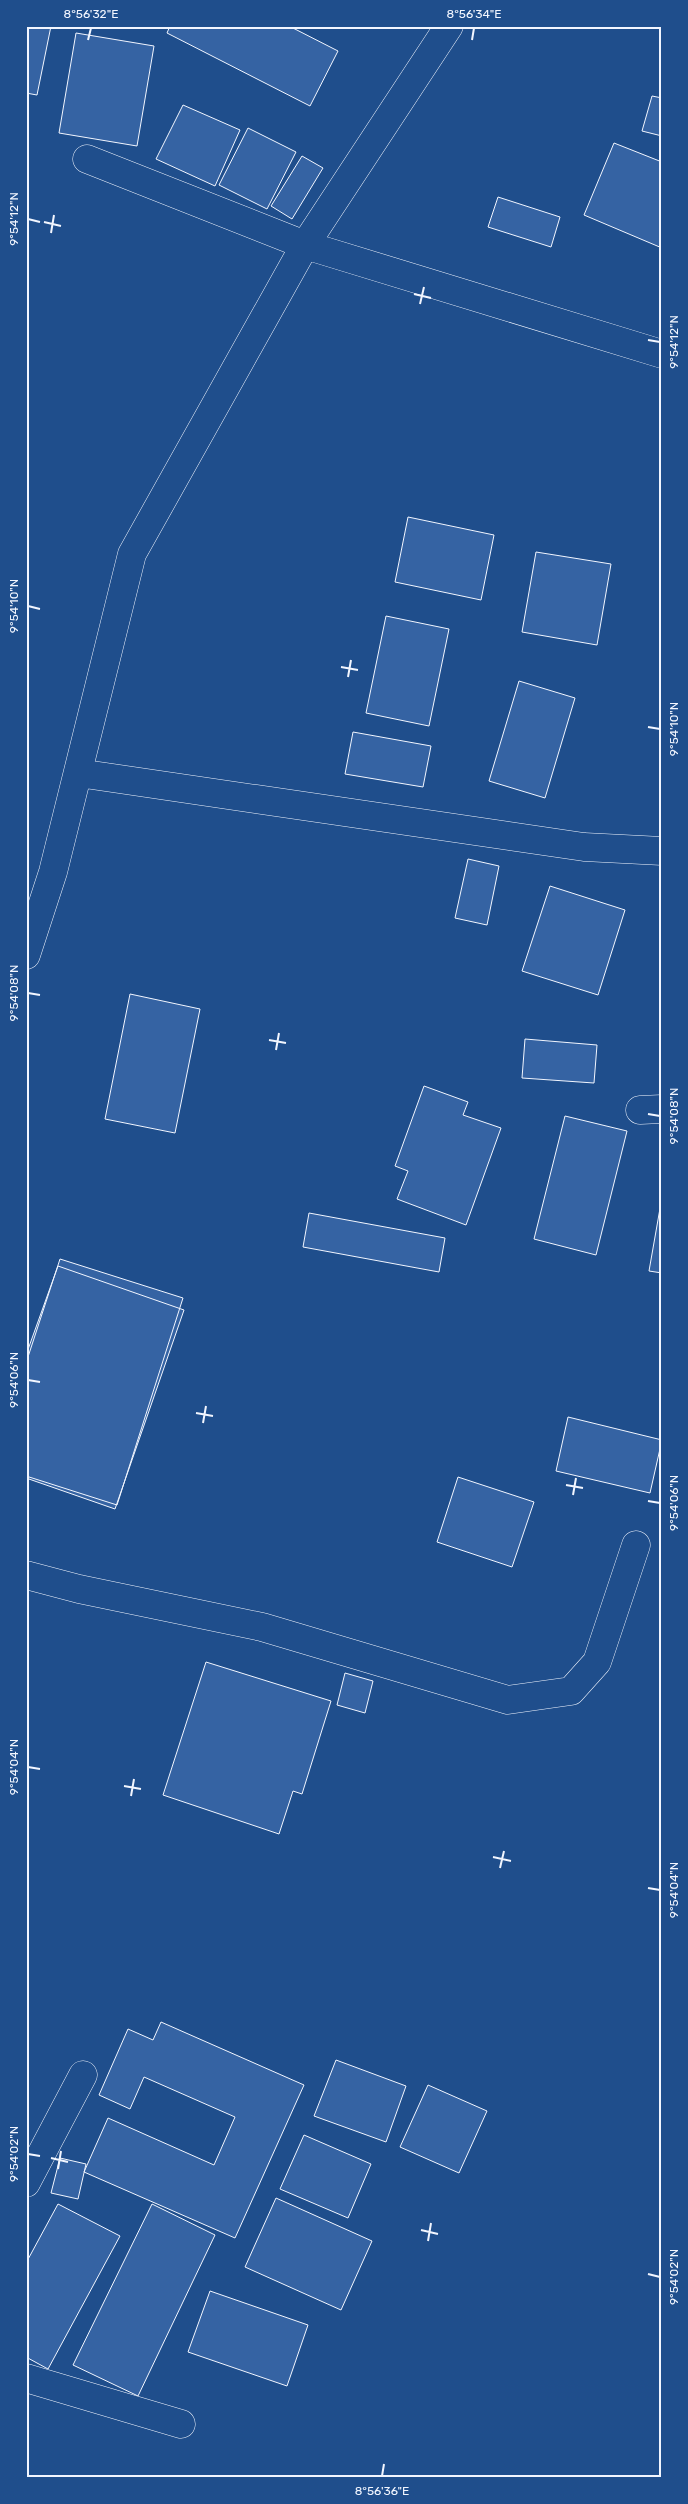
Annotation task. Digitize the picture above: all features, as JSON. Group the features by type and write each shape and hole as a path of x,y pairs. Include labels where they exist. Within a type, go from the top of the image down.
{"street":[{"path":"26,955 53,872 132,554 305,245 449,26"},
{"path":"87,159 305,245 662,354"},
{"path":"78,772 584,847 662,851"},
{"path":"26,1575 79,1589 262,1626 508,1700 571,1692 597,1662 636,1545"},
{"path":"26,2183 84,2074"},
{"path":"26,2378 181,2424"}],"building":[{"path":"26,26 51,26 37,95 26,93"},
{"path":"170,26 289,26 338,51 310,106 167,33"},
{"path":"76,33 154,46 137,146 59,133"},
{"path":"652,96 662,98 662,136 642,131"},
{"path":"183,105 240,130 215,186 156,159"},
{"path":"248,128 296,152 267,209 219,185"},
{"path":"614,143 662,162 662,248 584,215"},
{"path":"302,156 323,168 292,219 271,206"},
{"path":"498,197 560,217 551,247 488,227"},
{"path":"408,517 494,535 481,600 395,582"},
{"path":"536,552 611,564 597,645 522,632"},
{"path":"386,616 449,629 429,726 366,713"},
{"path":"519,681 575,698 545,798 489,781"},
{"path":"353,732 431,746 423,787 345,774"},
{"path":"468,859 499,866 487,925 455,918"},
{"path":"550,886 625,910 598,995 522,971"},
{"path":"130,994 200,1009 175,1133 105,1119"},
{"path":"525,1039 597,1045 594,1083 522,1078"},
{"path":"424,1086 468,1102 463,1115 501,1128 466,1225 397,1199 408,1171 395,1166"},
{"path":"565,1116 627,1131 596,1255 534,1239"},
{"path":"662,1197 662,1273 649,1271"},
{"path":"309,1213 445,1238 439,1272 303,1247"},
{"path":"60,1259 183,1298 117,1505 26,1476 26,1363"},
{"path":"58,1266 184,1310 115,1509 26,1478 26,1355"},
{"path":"568,1417 662,1440 650,1493 556,1471"},
{"path":"458,1477 534,1502 512,1567 437,1542"},
{"path":"206,1662 331,1701 302,1794 293,1791 279,1834 163,1795"},
{"path":"345,1673 373,1681 365,1713 337,1705"},
{"path":"161,2022 304,2085 235,2238 84,2172 108,2118 214,2165 235,2117 144,2077 130,2109 99,2095 128,2029 153,2040"},
{"path":"336,2060 406,2086 386,2142 314,2116"},
{"path":"428,2085 487,2111 459,2173 400,2147"},
{"path":"304,2135 371,2164 348,2218 280,2189"},
{"path":"60,2158 86,2164 78,2199 51,2193"},
{"path":"276,2198 372,2241 341,2310 245,2267"},
{"path":"58,2204 120,2236 48,2369 26,2357 26,2263"},
{"path":"152,2204 215,2235 138,2396 73,2365"},
{"path":"210,2291 308,2325 287,2386 188,2352"}]}
